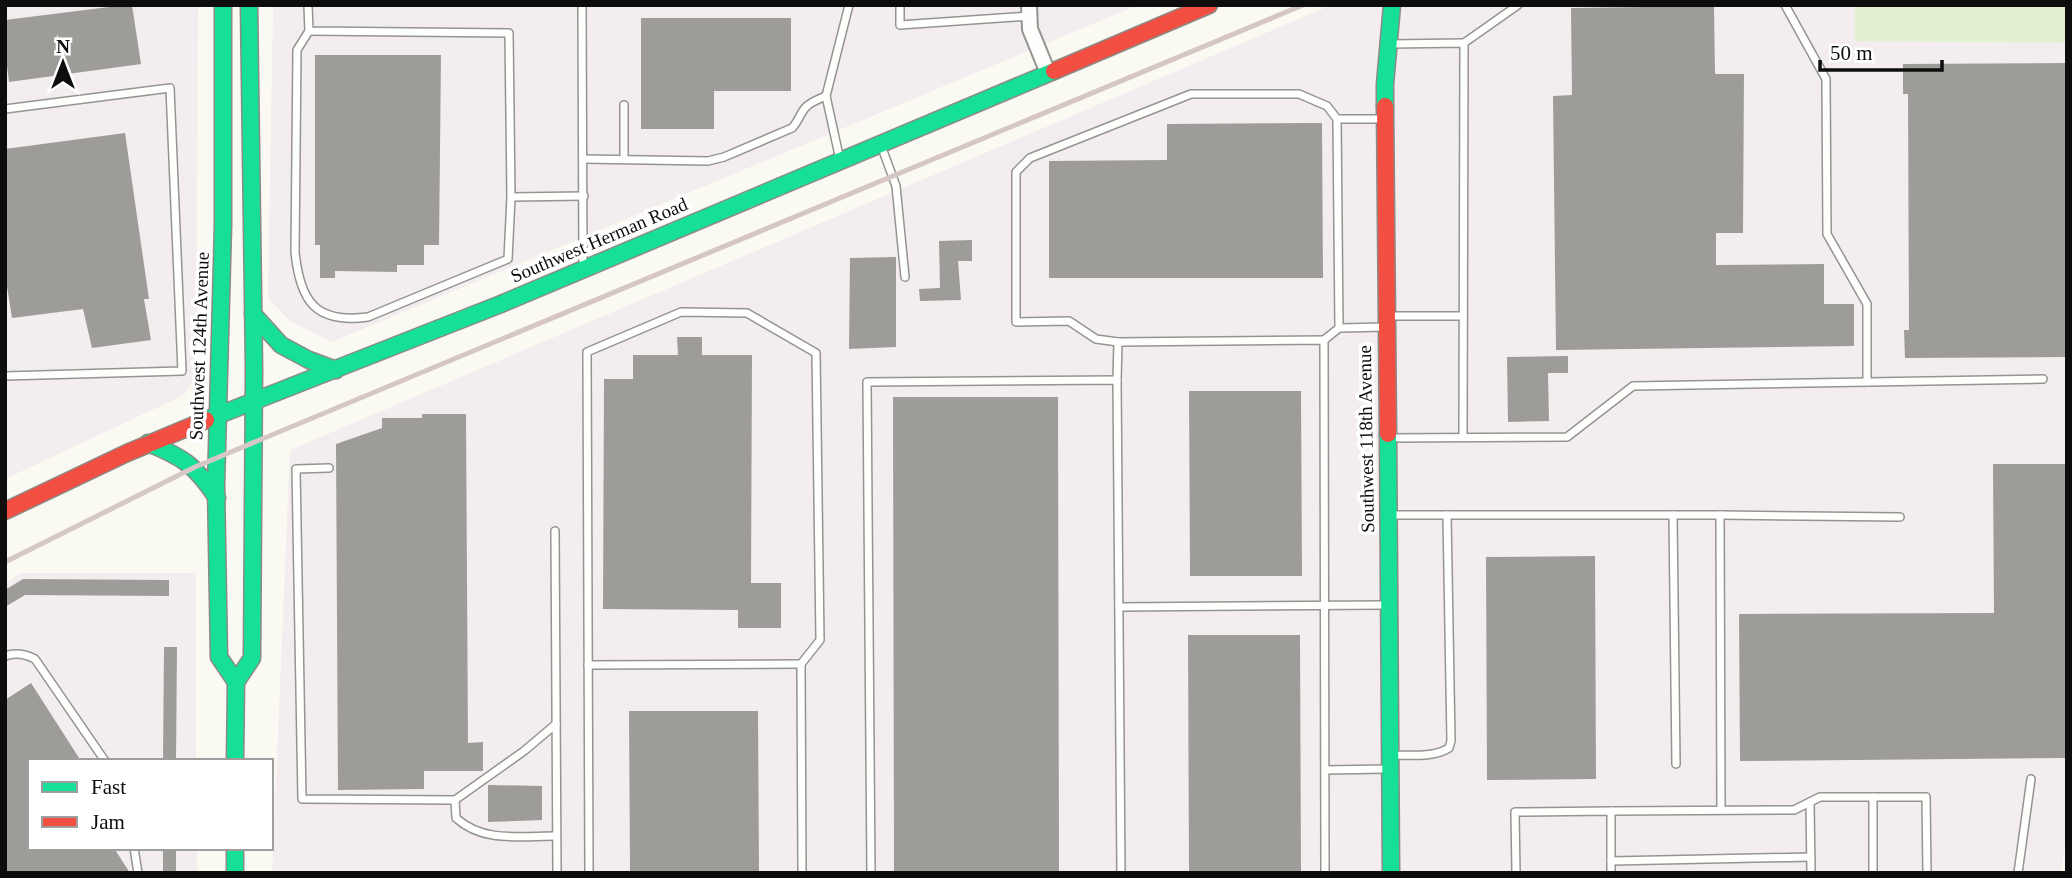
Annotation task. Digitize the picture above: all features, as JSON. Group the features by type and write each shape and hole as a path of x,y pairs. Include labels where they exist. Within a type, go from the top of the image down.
{"main road":[{"name":"Southwest 124th Avenue","path":"223,5 223,225 217,498 219,657 236,682"},
{"path":"235,759 236,682 252,658 254,400 249,5"},
{"name":"Southwest Herman Road","path":"5,511 148,443 583,270 1209,5"},
{"name":"Southwest 118th Avenue","path":"1391,873 1385,84 1392,5"},
{"path":"253,314 281,345 336,370"},
{"path":"148,443 186,460 195,467 217,498"},
{"path":"235,850 235,873"}],"street":[{"path":"1029,10 1031,29 1048,73"}],"lane":[{"path":"308,5 309,31 298,50 295,252 298,276 308,301 321,312 348,320 368,317 508,259 511,197 509,33 309,31"},
{"path":"582,5 583,270"},
{"path":"840,161 826,96 849,5"},
{"path":"900,5 900,25 1029,10"},
{"path":"1389,44 1464,43 1518,5"},
{"path":"1785,5 1826,79 1827,234 1867,304 1867,382"},
{"path":"1463,438 1464,43"},
{"path":"5,109 170,88 182,371 5,376"},
{"path":"1339,328 1337,119 1327,106 1299,94 1191,94 1031,159 1016,172 1016,322 1069,321 1096,339 1118,342 1324,340 1339,328 1464,316"},
{"path":"583,159 708,161 724,157 792,128 803,110 826,96"},
{"path":"624,104 624,159"},
{"path":"1337,119 1385,119"},
{"path":"880,144 896,186 905,277"},
{"path":"511,197 584,195"},
{"path":"589,873 587,352 681,312 747,313 816,353 820,640 801,664 802,873"},
{"path":"1324,340 1325,873"},
{"path":"1118,342 1121,873"},
{"path":"1387,438 1567,437 1633,386 2043,379"},
{"path":"871,873 867,382 1117,380"},
{"path":"329,468 296,469 302,799 455,800 524,751 556,724"},
{"path":"1673,514 1676,764"},
{"path":"1388,515 1720,514 1900,517"},
{"path":"1720,514 1721,810"},
{"path":"1325,770 1441,753 1449,748 1447,515"},
{"path":"555,531 557,873"},
{"path":"1119,607 1389,605"},
{"path":"5,656 25,654 35,659 104,759"},
{"path":"588,665 801,664"},
{"path":"2018,873 2031,779"},
{"path":"1516,873 1515,812 1794,810 1820,797 1926,797 1927,873"},
{"path":"1872,797 1873,873"},
{"path":"455,800 456,818 465,827 482,834 556,836"},
{"path":"1810,802 1811,873"},
{"path":"1611,811 1611,873"},
{"path":"134,850 138,873"},
{"path":"1611,860 1811,857"}],"shaded area":[{"path":"5,5 198,5 197,377 182,396 5,479"},
{"path":"273,5 1138,5 332,342 290,321 268,298"},
{"path":"1331,5 1855,5 1856,41 2067,43 2067,825 2060,873 272,873 290,450"},
{"path":"21,573 196,573 196,759 28,759 28,850 197,850 197,873 5,873 5,583"}],"green space":[{"path":"1855,5 2067,5 2067,43 1855,41"}],"building":[{"path":"132,5 141,64 9,82 5,20"},
{"path":"1714,6 1715,74 1744,74 1743,233 1716,233 1716,265 1824,264 1824,304 1854,304 1854,346 1556,350 1553,96 1572,95 1571,8"},
{"path":"641,18 791,18 791,91 714,91 714,129 641,129"},
{"path":"315,55 441,55 439,245 424,245 424,265 397,265 397,272 335,271 335,278 320,278 320,245 315,245"},
{"path":"2067,63 2067,357 1905,358 1904,330 1909,330 1908,94 1903,94 1903,64"},
{"path":"1322,123 1323,278 1049,278 1049,161 1167,160 1167,124"},
{"path":"125,133 149,299 144,299 151,340 92,348 83,309 12,318 5,274 5,149"},
{"path":"972,240 972,261 958,261 961,300 920,301 919,289 940,288 939,241"},
{"path":"896,257 896,347 849,349 850,258"},
{"path":"677,337 702,337 702,355 752,355 751,583 781,583 781,628 738,628 738,610 603,609 604,379 633,379 633,355 678,355"},
{"path":"1568,356 1568,373 1548,373 1549,421 1508,422 1507,357"},
{"path":"1189,391 1301,391 1302,576 1190,576"},
{"path":"893,397 1058,397 1059,873 894,873"},
{"path":"422,414 466,414 468,743 483,742 483,771 424,771 424,789 338,790 336,444 382,428 382,418 422,418"},
{"path":"1993,464 2067,464 2067,758 1740,761 1739,614 1994,613"},
{"path":"1595,556 1596,779 1487,780 1486,557"},
{"path":"23,579 169,580 169,596 25,595 5,607 5,590"},
{"path":"1188,635 1300,635 1301,873 1189,873"},
{"path":"164,647 177,647 176,759 163,759"},
{"path":"31,683 80,759 28,759 28,850 115,850 130,873 5,873 5,700"},
{"path":"629,711 758,711 759,873 630,873"},
{"path":"488,785 542,786 542,820 488,822"},
{"path":"163,850 176,850 176,873 163,873"}],"railway":[{"path":"5,562 195,467 1303,5"}],"traffic: fast":[{"path":"223,5 223,225 216,485 219,657 236,682"},
{"path":"235,759 236,682 252,658 254,369 249,5"},
{"path":"1385,106 1392,5"},
{"path":"206,420 501,304 1054,71"},
{"path":"253,314 281,345 336,370"},
{"path":"1388,434 1391,873"},
{"path":"148,443 188,464 217,498"},
{"path":"235,850 235,873"}],"traffic: jam":[{"path":"1054,71 1209,5"},
{"path":"1385,106 1388,434"},
{"path":"5,511 127,453 206,420"}]}
